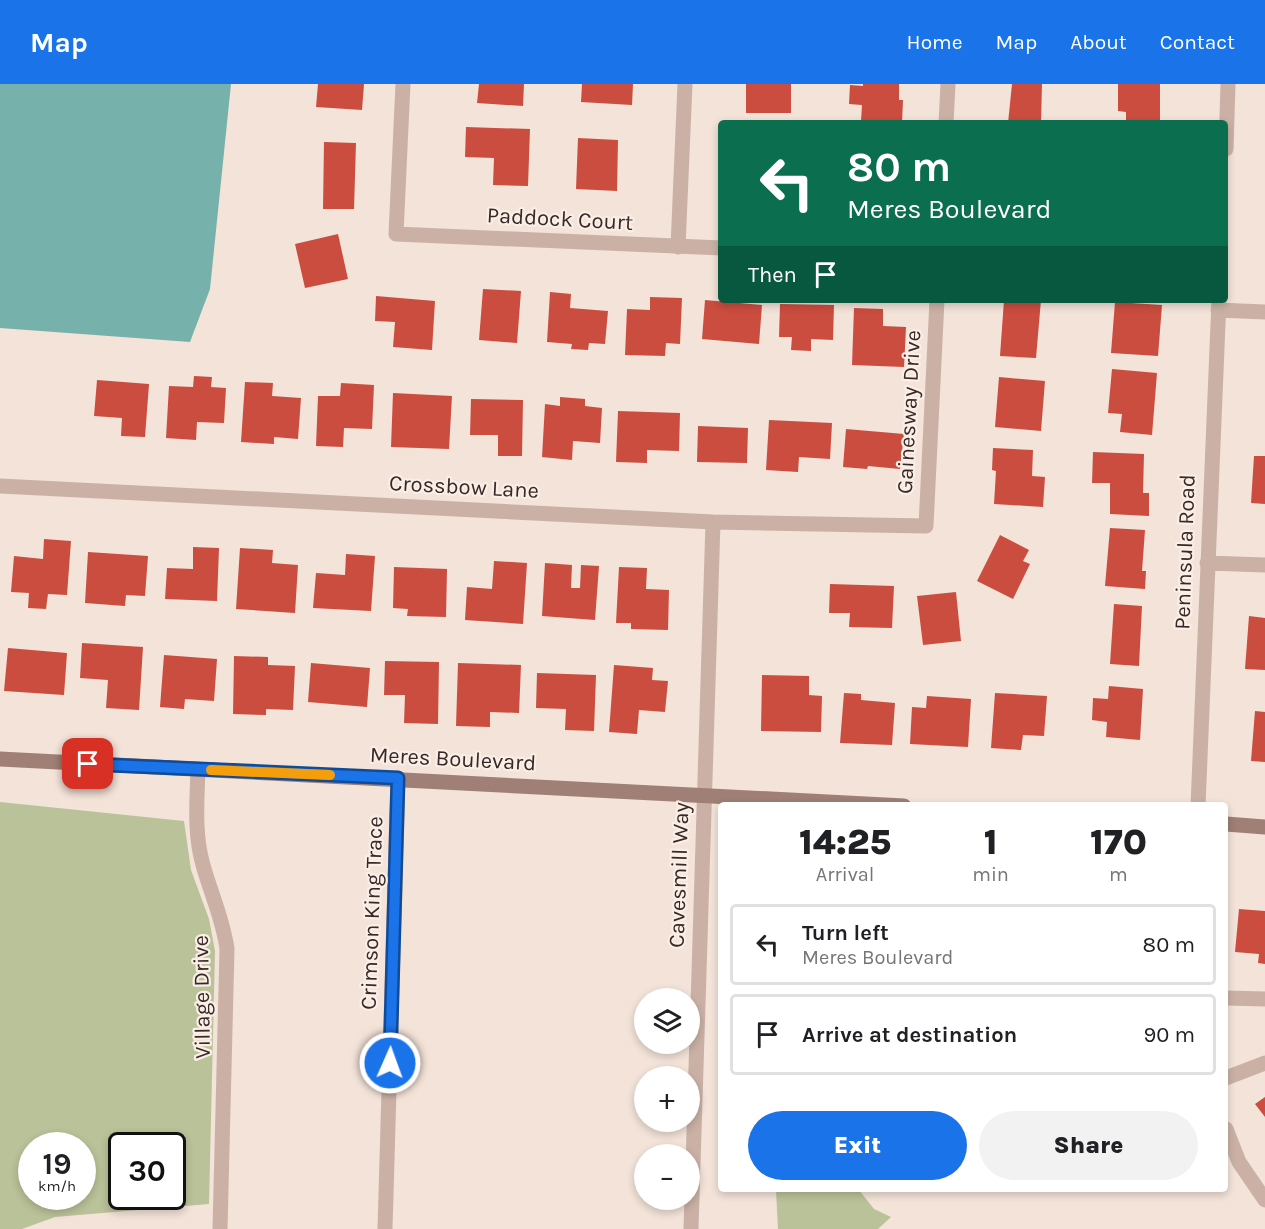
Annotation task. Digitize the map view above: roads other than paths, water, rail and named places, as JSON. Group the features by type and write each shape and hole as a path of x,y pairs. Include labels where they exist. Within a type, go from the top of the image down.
{"street":[{"name":"Paddock Court","path":"403,84 396,234 718,248"},
{"path":"678,247 685,84"},
{"path":"946,120 948,84"},
{"path":"1227,120 1228,84"},
{"name":"Gainesway Drive","path":"926,526 937,303"},
{"path":"1219,305 1265,312"},
{"name":"Peninsula Road","path":"1198,802 1219,305"},
{"name":"Crossbow Lane","path":"0,486 713,522 926,526"},
{"name":"Cavesmill Way","path":"691,1229 713,522"},
{"path":"1207,563 1265,566"},
{"name":"Meres Boulevard","path":"0,759 837,802"},
{"name":"Village Drive","path":"198,769 196,821 201,856 221,914 228,949 220,1229"},
{"name":"Crimson King Trace","path":"385,1229 398,778"},
{"path":"1228,824 1265,826"},
{"path":"1228,998 1265,999"},
{"path":"1228,1077 1265,1063"},
{"path":"1228,1134 1239,1162 1265,1200"}],"water":[{"path":"0,84 231,84 210,289 190,342 0,328"}]}
